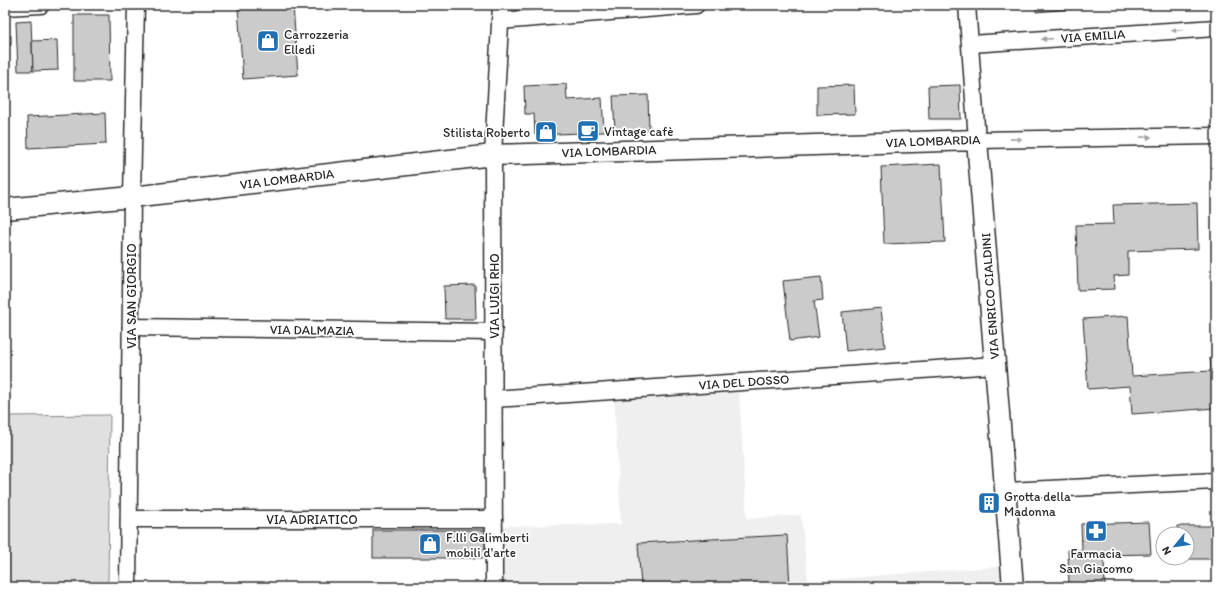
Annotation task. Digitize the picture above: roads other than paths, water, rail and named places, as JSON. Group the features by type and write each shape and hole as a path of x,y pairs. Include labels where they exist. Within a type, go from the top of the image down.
{"street":[{"path":"5,7 42,5"},
{"name":"VIA SAN GIORGIO","path":"128,587 132,197 136,5"},
{"name":"VIA LUIGI RHO","path":"494,587 493,155 501,5"},
{"path":"500,21 696,5"},
{"name":"VIA ENRICO CIALDINI","path":"967,5 1013,587"},
{"name":"VIA EMILIA","path":"971,44 1216,28"},
{"name":"VIA LOMBARDIA","path":"5,209 132,197 493,155 977,140 1216,136"},
{"name":"VIA DALMAZIA","path":"131,328 494,332"},
{"name":"VIA DEL DOSSO","path":"494,399 995,365"},
{"path":"1005,491 1216,481"},
{"name":"VIA ADRIATICO","path":"129,519 494,518"}],"place":[{"name":"Carrozzeria Elledi","path":"268,41"},
{"name":"Vintage cafè","path":"588,131"},
{"name":"Stilista Roberto","path":"546,132"},
{"name":"Grotta della Madonna","path":"989,503"},
{"name":"Farmacia San Giacomo","path":"1096,531"},
{"name":"F.lli Galimberti mobili d'arte","path":"430,544"}]}
